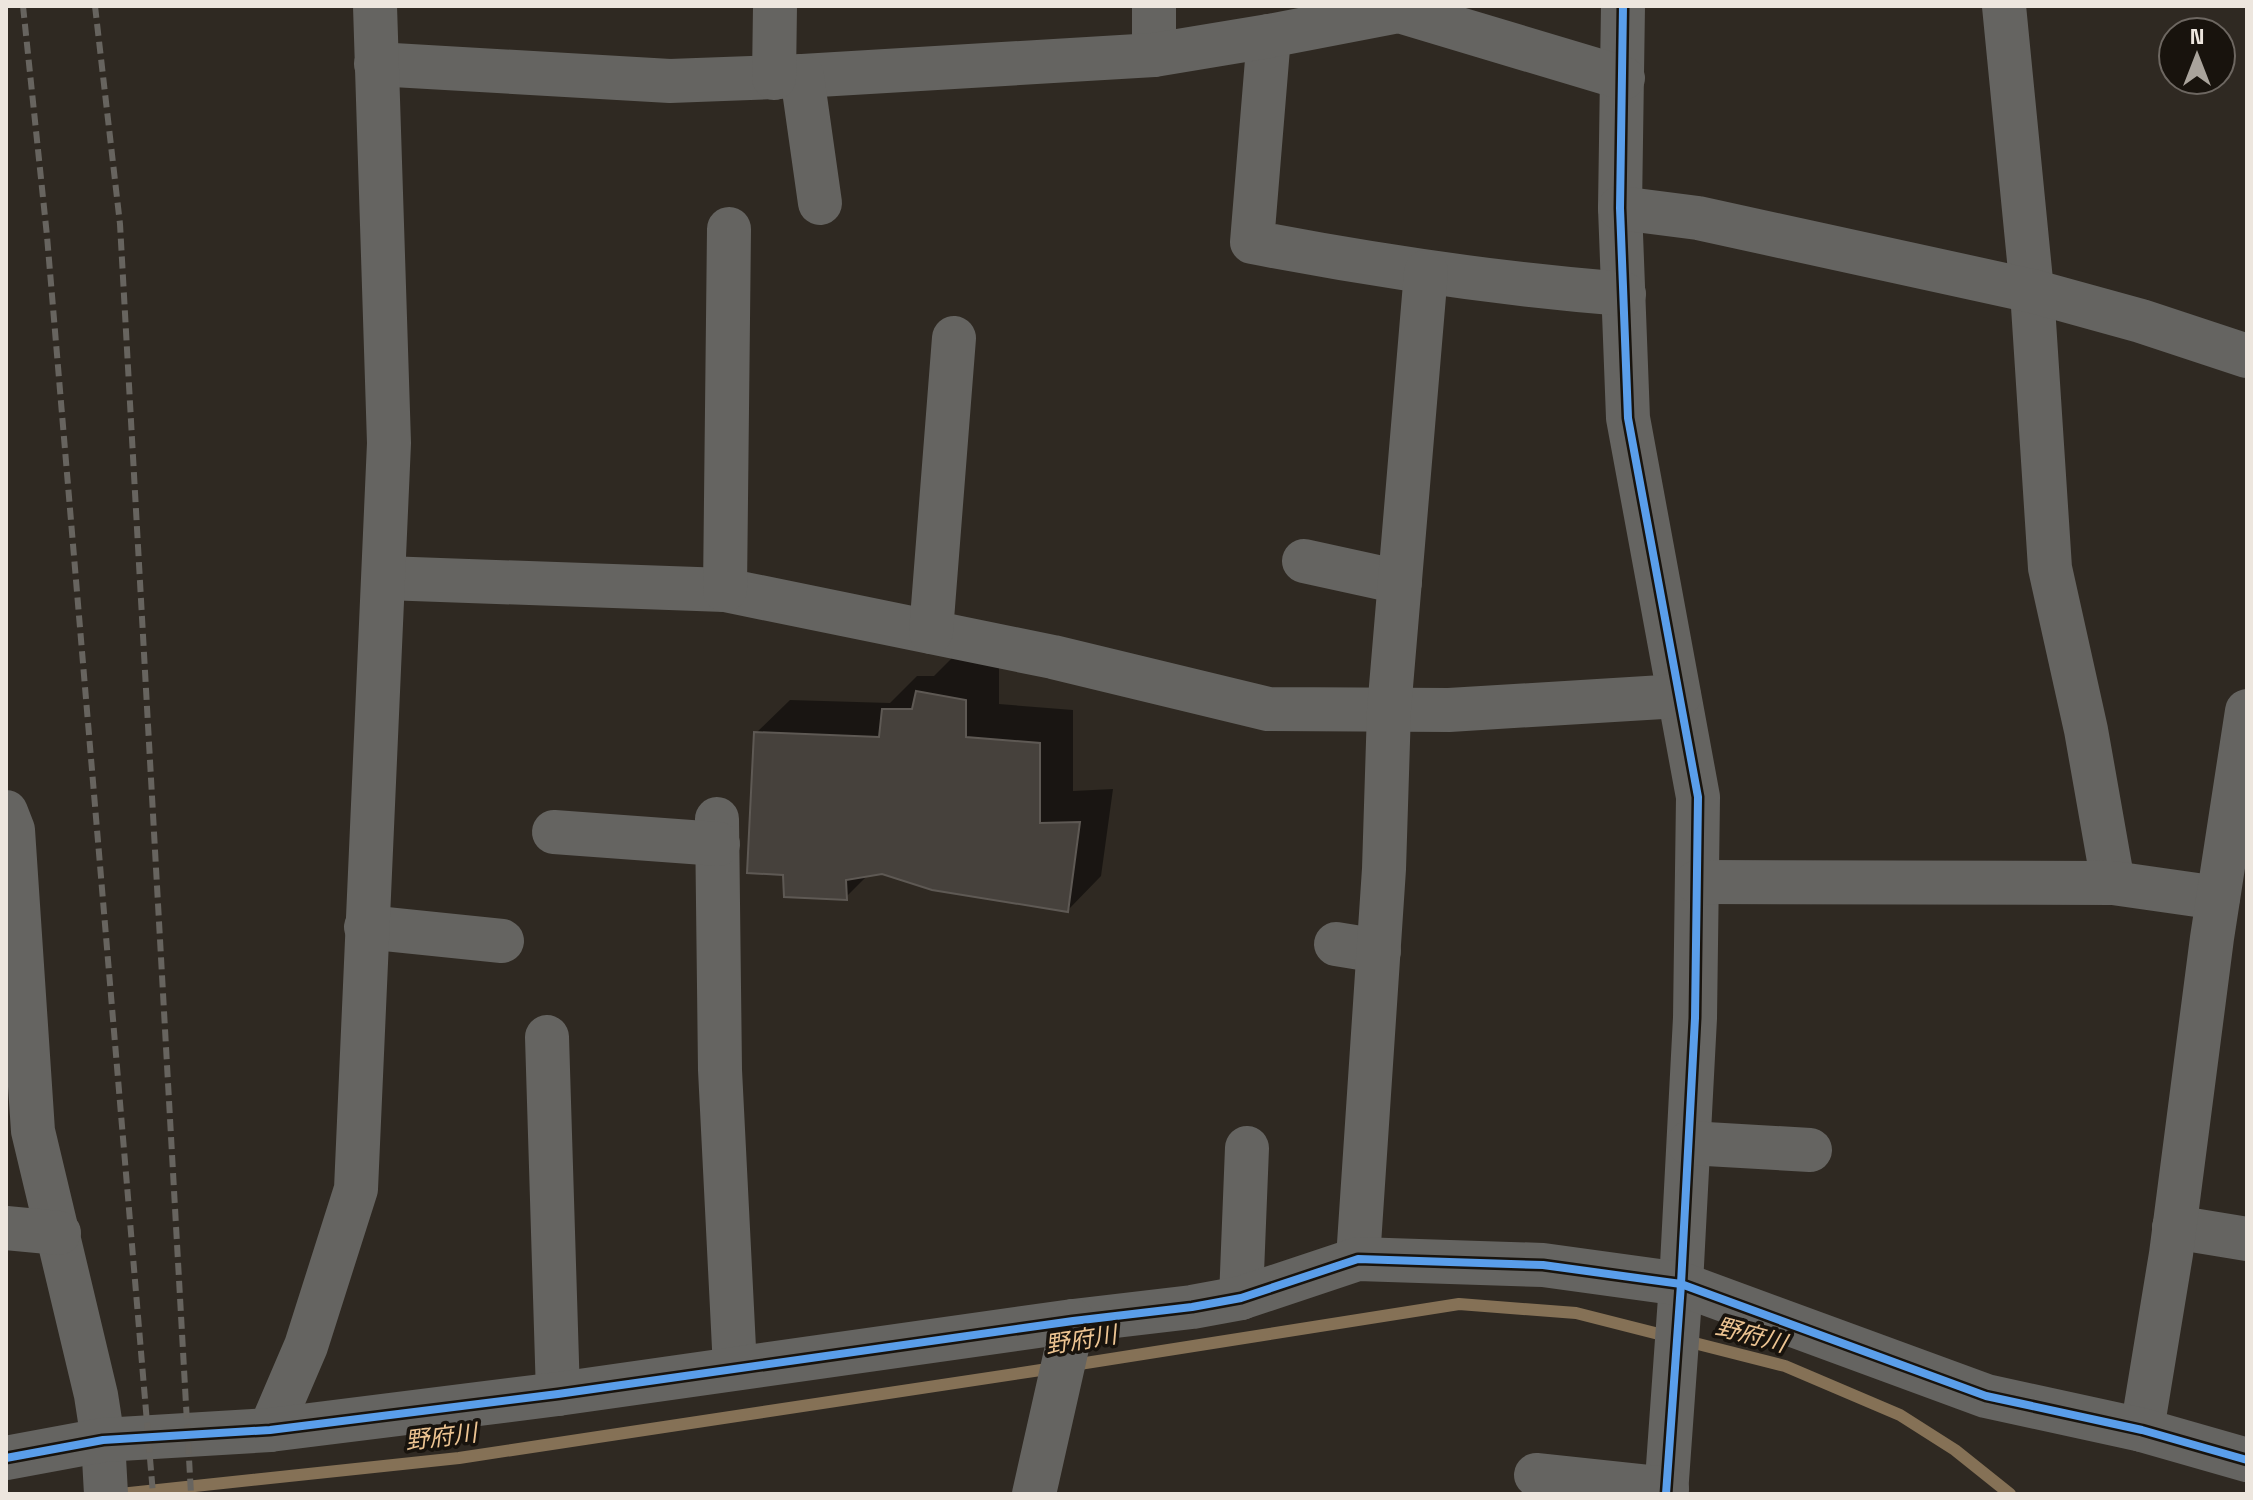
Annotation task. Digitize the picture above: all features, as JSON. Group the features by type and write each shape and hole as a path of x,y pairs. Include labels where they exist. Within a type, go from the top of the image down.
{"street":[{"path":"270,1430 306,1346 356,1189 389,443 375,6"},
{"path":"775,6 788,77 820,203"},
{"path":"1154,6 1154,55"},
{"path":"1536,1475 1667,1492 1689,1143 1695,1018 1698,797 1628,418 1620,208 1623,6"},
{"path":"2004,6 2032,291 2050,568 2086,730 2113,883"},
{"path":"376,64 670,81 788,77 1154,55 1269,36 1401,8 1623,78"},
{"path":"1269,36 1252,242 1426,272 1528,286 1624,294"},
{"path":"1620,208 1698,218 2032,291 2141,321 2247,356"},
{"path":"725,590 729,229"},
{"path":"1358,1259 1379,951 1389,710 1426,272"},
{"path":"931,632 954,338"},
{"path":"1304,561 1400,582"},
{"path":"385,578 725,590 1053,657 1268,709 1449,710 1679,696"},
{"path":"2142,1430 2226,927 2246,725"},
{"path":"6,812 13,830 33,1131 96,1395 104,1467"},
{"path":"554,832 718,831 720,1070 735,1368"},
{"path":"1697,882 2113,883 2226,927"},
{"path":"366,927 502,941"},
{"path":"1336,944 1379,951"},
{"path":"547,1037 558,1394"},
{"path":"1689,1143 1810,1150"},
{"path":"1241,1298 1247,1148"},
{"path":"2174,1227 2247,1239"},
{"path":"6,1228 59,1233"},
{"path":"6,1458 104,1467 270,1430 1072,1327 1241,1298 1358,1259 1543,1265 1680,1294 1986,1396 2142,1430 2247,1460"},
{"path":"1034,1494 1072,1327"}],"building":[{"path":"916,691 966,700 966,737 1040,743 1040,823 1080,822 1068,912 932,890 882,874 846,880 847,900 784,897 783,875 747,873 754,732 879,737 882,709 912,709"}],"waterway":[{"name":"野府川","path":"1073,1365 1459,1304 1576,1313 1785,1366 1900,1415 1955,1450 2010,1494"},
{"name":"野府川","path":"120,1494 459,1458 1054,1368"}],"railway":[{"path":"23,6 47,236 153,1494"},
{"path":"95,6 120,224 191,1494"}],"cycle path":[{"path":"1623,6 1620,208 1628,418 1698,797 1695,1018 1666,1494"},
{"path":"6,1458 103,1440 270,1430 558,1394 1192,1307 1241,1298 1358,1259 1543,1265 1681,1284 1986,1396 2142,1430 2247,1460"}]}
